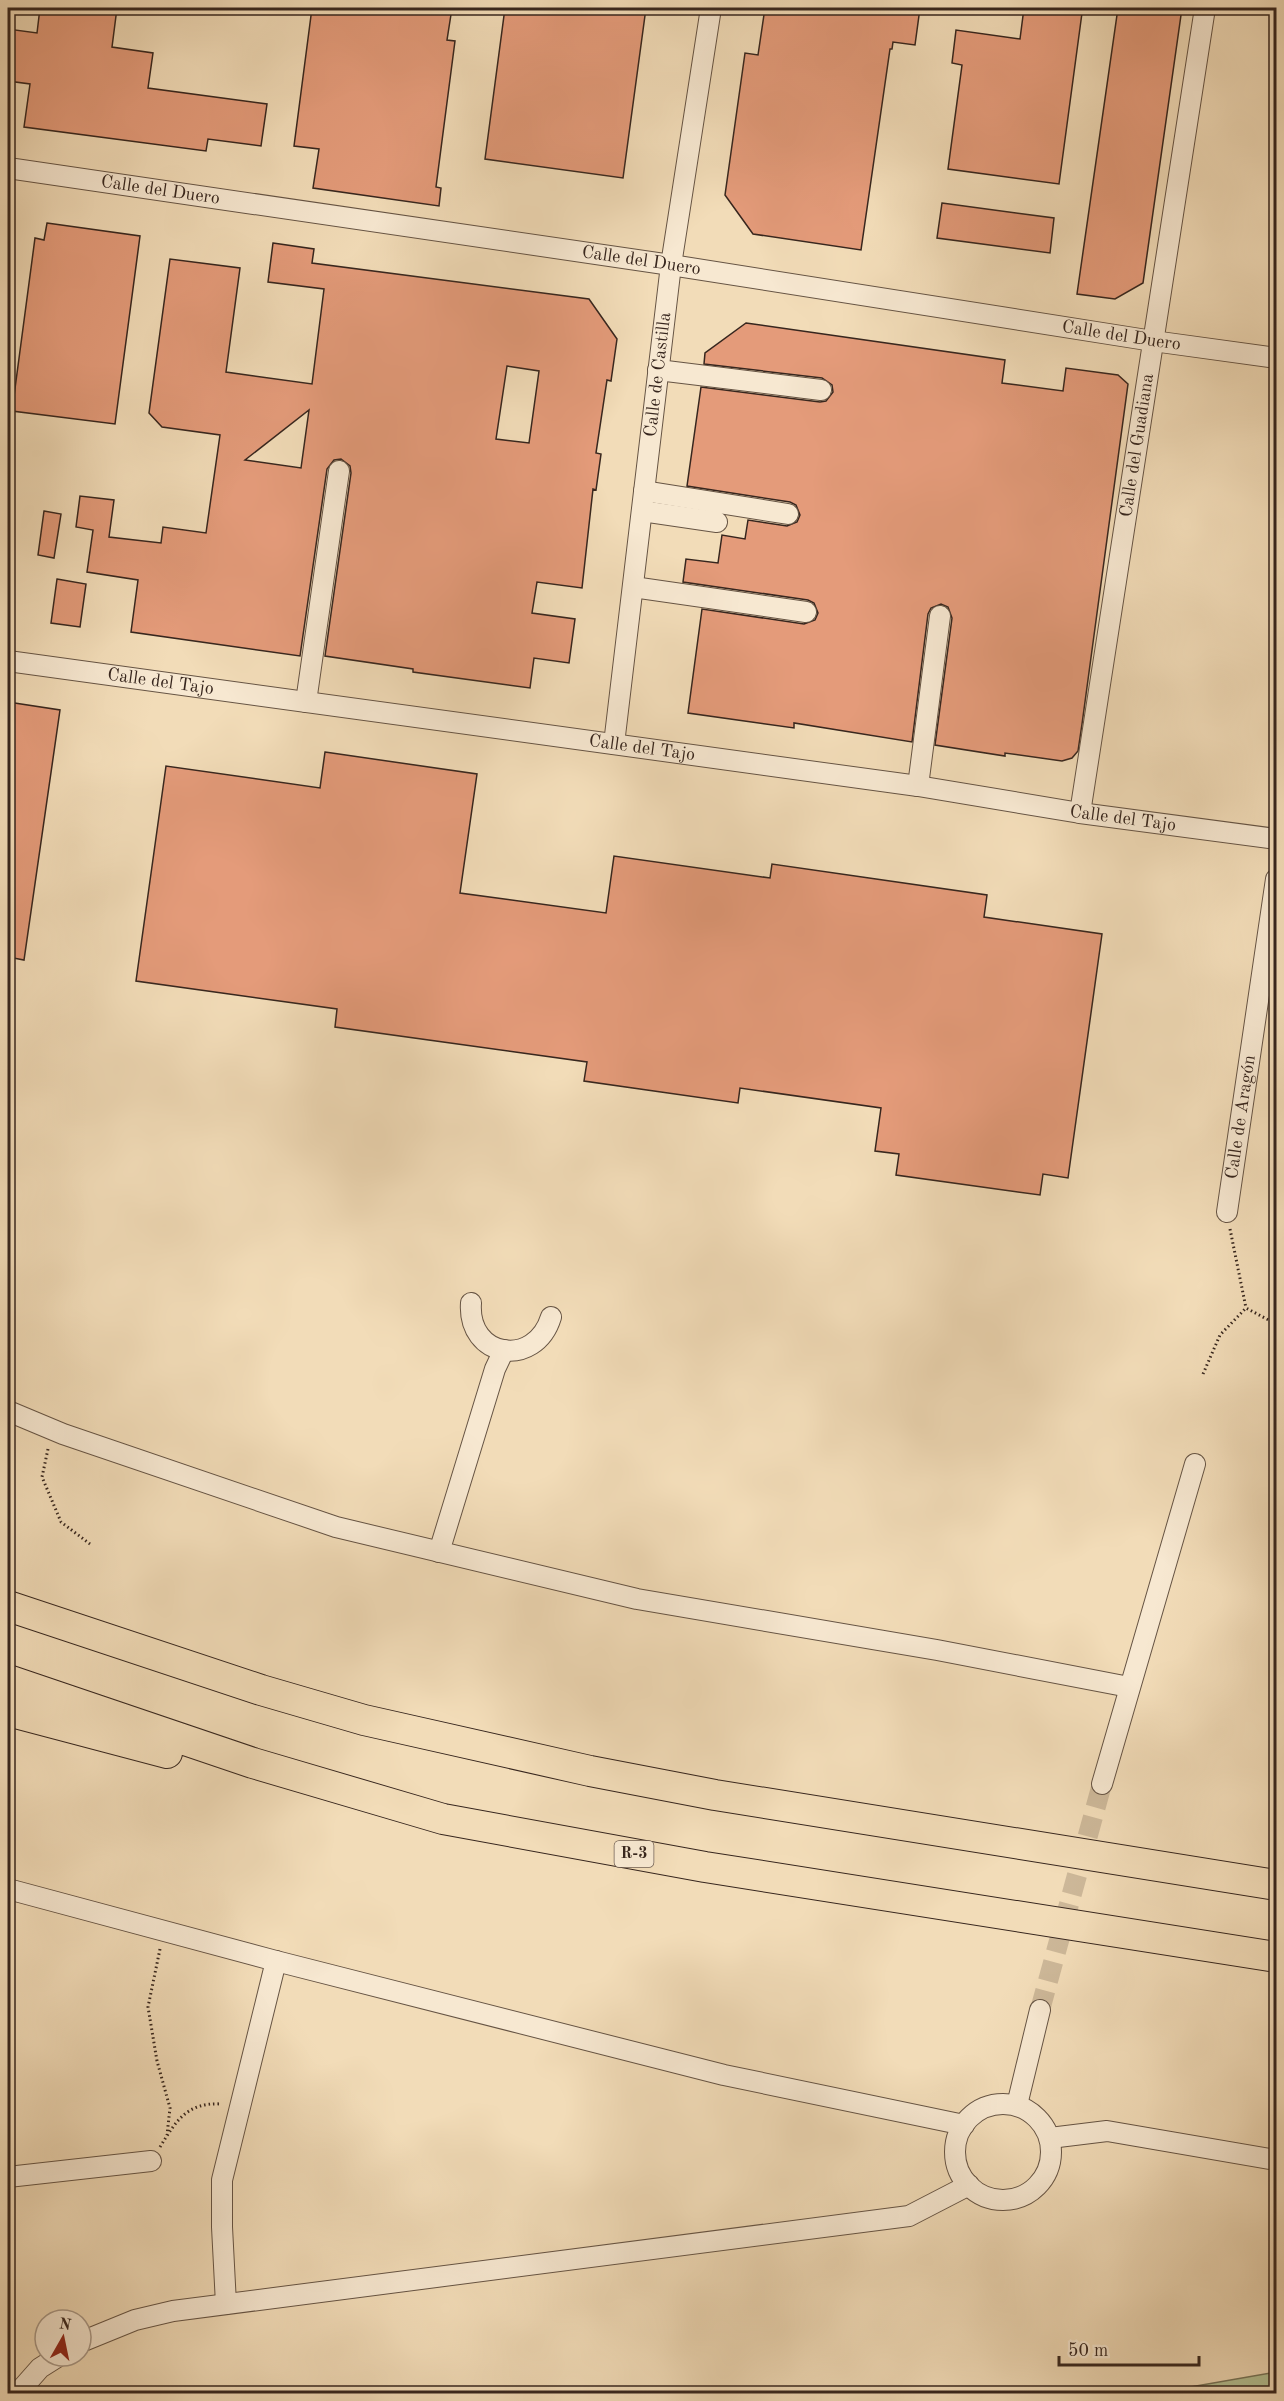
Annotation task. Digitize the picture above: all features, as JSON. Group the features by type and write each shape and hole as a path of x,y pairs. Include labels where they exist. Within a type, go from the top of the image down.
{"highway":[{"path":"8,1583 135,1634 590,1771"},
{"path":"8,1606 261,1690 364,1720 590,1771 715,1794 1276,1885"},
{"name":"R-3","path":"8,1680 253,1763 443,1819 705,1867 1276,1957"},
{"path":"8,1711 197,1762 443,1819"}],"street":[{"name":"Calle de Castilla","path":"614,744 671,265 711,8"},
{"name":"Calle del Guadiana","path":"1080,813 1205,8"},
{"name":"Calle del Duero","path":"8,168 671,265 1153,341 1276,358"},
{"path":"658,370 821,390"},
{"path":"306,702 339,471"},
{"path":"644,491 788,514"},
{"path":"642,511 717,522"},
{"path":"633,587 806,612"},
{"path":"918,786 940,616"},
{"name":"Calle del Tajo","path":"8,661 918,786 1080,813 1276,839"},
{"name":"Calle de Aragón","path":"1227,1212 1276,879"},
{"path":"471,1303 472,1322 476,1331 489,1344 504,1350 516,1351 534,1344 543,1336 551,1317"},
{"path":"439,1551 495,1369 504,1350"},
{"path":"8,1411 51,1429 336,1527 637,1599 937,1650 1129,1687"},
{"path":"1102,1784 1195,1464"},
{"path":"8,1889 276,1961 724,2075 964,2125"},
{"path":"226,2304 222,2180 276,1961"},
{"path":"1017,2106 1040,2010"},
{"path":"1008,2104 1017,2106 1036,2116 1050,2138 1051,2156 1042,2181 1017,2198 999,2199 982,2194 969,2185 959,2170 955,2155 957,2138 972,2115 988,2106 1008,2104"},
{"path":"1050,2138 1107,2132 1276,2160"},
{"path":"8,2177 151,2161"},
{"path":"93,2337 135,2320 173,2311 909,2216 969,2185"},
{"path":"17,2394 40,2368"}],"path":[{"path":"1227,1212 1246,1308"},
{"path":"1246,1308 1276,1324"},
{"path":"1203,1374 1220,1335 1246,1308"},
{"path":"51,1429 42,1477 61,1522 90,1544"},
{"path":"164,1931 148,2007 157,2061 170,2108 167,2135"},
{"path":"151,2161 183,2114 214,2104 241,2105"},
{"path":"1237,2394 1276,2386"}],"green space":[{"path":"1276,2372 1276,2393 1156,2393"}],"building":[{"path":"40,8 117,8 112,47 153,53 148,88 267,104 261,146 208,139 206,151 24,127 30,84 8,81 8,29 37,33"},
{"path":"312,8 452,8 447,40 455,41 436,187 441,188 439,206 313,188 319,149 294,146"},
{"path":"505,8 646,8 623,178 485,159"},
{"path":"765,8 920,8 915,45 893,42 892,49 890,49 861,250 753,234 725,195 745,53 758,55"},
{"path":"1024,8 1045,8 1082,13 1059,184 948,169 962,65 952,63 956,30 1020,39"},
{"path":"1118,8 1182,8 1143,283 1115,299 1077,294"},
{"path":"942,203 1054,218 1050,253 937,238"},
{"path":"47,223 140,236 115,424 12,411 35,238 44,240"},
{"path":"273,243 314,249 312,263 589,299 617,339 611,381 607,380 596,453 601,454 596,490 593,489 582,588 537,582 532,613 575,619 569,663 534,658 530,688 413,672 413,669 325,656 351,473 350,466 341,459 334,460 327,469 300,656 131,632 138,580 87,572 93,530 76,527 80,496 114,500 109,537 161,543 163,527 206,533 220,435 162,427 149,413 170,259 240,268 226,372 312,384 324,289 268,282","holes":["507,366 539,371 529,443 496,439","309,410 301,468 245,460"]},
{"path":"746,323 1005,360 1002,383 1063,391 1066,368 1118,375 1128,384 1078,751 1072,758 1062,761 1005,753 1005,756 935,745 952,618 948,607 941,604 931,608 928,614 912,742 794,723 794,728 688,713 702,609 804,624 815,620 818,613 814,603 808,600 683,582 686,559 718,563 722,535 745,539 748,520 787,526 797,522 800,515 796,505 790,502 687,486 701,387 820,402 826,401 833,392 832,385 822,378 704,364 705,353"},
{"path":"44,511 61,514 54,558 38,555"},
{"path":"57,579 86,584 80,627 51,623"},
{"path":"8,702 60,710 24,960 8,957"},
{"path":"325,752 477,774 460,893 606,913 614,856 770,878 772,864 987,895 984,917 1102,934 1068,1178 1043,1174 1040,1195 896,1175 899,1154 875,1151 881,1108 740,1088 738,1103 584,1081 587,1062 335,1027 337,1009 136,981 166,766 320,788"}],"tunnel":[{"path":"1040,2010 1102,1784"}]}
